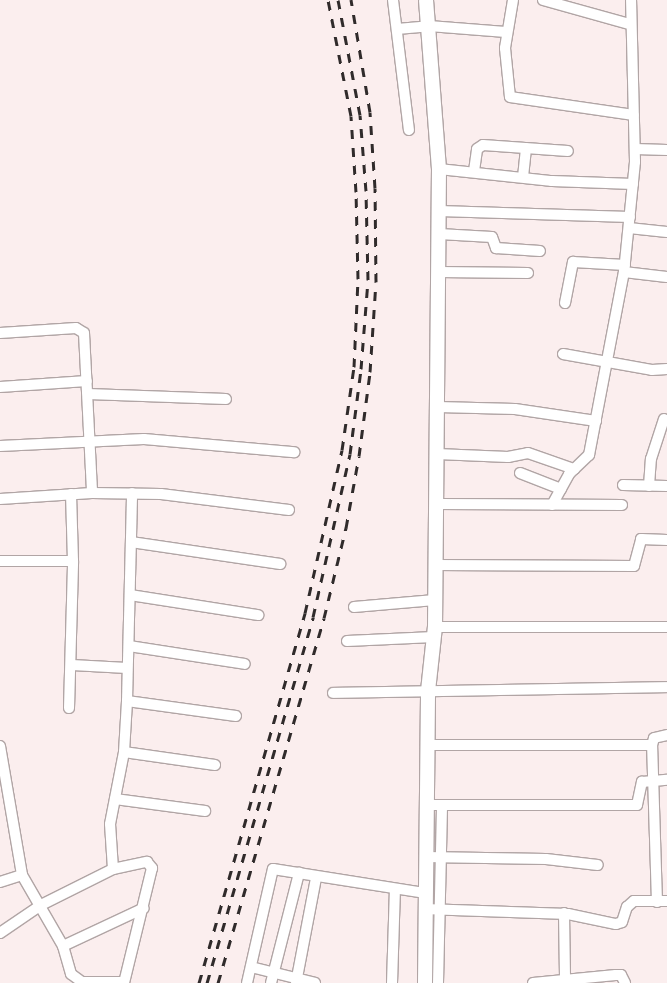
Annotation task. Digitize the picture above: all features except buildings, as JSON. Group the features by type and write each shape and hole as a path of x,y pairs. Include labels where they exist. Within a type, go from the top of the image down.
{"street":[{"path":"393,0 409,130"},
{"path":"425,983 424,893 428,691 434,632 436,565 439,272 439,169 426,0"},
{"path":"513,0 506,32 510,97 634,115"},
{"path":"542,0 629,24"},
{"path":"552,506 560,489 574,469 589,455 625,269 630,228 635,149 629,24 631,0"},
{"path":"397,29 429,26 506,32"},
{"path":"474,171 480,146 568,151"},
{"path":"523,177 526,148"},
{"path":"635,149 667,150"},
{"path":"439,169 523,177 633,184"},
{"path":"439,211 630,217"},
{"path":"630,228 667,232"},
{"path":"439,234 488,237 494,240 496,248 540,251"},
{"path":"565,303 573,262 667,277"},
{"path":"439,272 528,273"},
{"path":"0,333 81,328 86,340 92,493"},
{"path":"563,354 652,370 667,369"},
{"path":"0,387 87,381"},
{"path":"88,394 226,399"},
{"path":"438,407 515,409 596,421"},
{"path":"649,486 651,459 664,419"},
{"path":"0,446 144,439 294,452"},
{"path":"437,454 508,457 528,453 574,469"},
{"path":"520,473 560,489"},
{"path":"623,485 667,486"},
{"path":"0,499 92,493 182,494 289,510"},
{"path":"113,869 110,834 124,752 127,701 132,493"},
{"path":"69,708 72,666 73,562 71,494"},
{"path":"437,504 622,505"},
{"path":"436,565 634,566 641,539 667,540"},
{"path":"131,542 280,564"},
{"path":"0,560 73,562"},
{"path":"130,595 258,614"},
{"path":"354,607 435,600"},
{"path":"347,641 434,632 667,627"},
{"path":"129,646 245,664"},
{"path":"72,666 127,668"},
{"path":"332,693 667,687"},
{"path":"127,701 236,716"},
{"path":"424,909 564,913 620,924 630,903 662,902 652,745 654,738 667,735"},
{"path":"428,745 652,745"},
{"path":"0,746 22,875 41,905 63,946 76,980 124,982 144,908 151,864 143,862 113,869 41,905 0,933"},
{"path":"124,752 215,765"},
{"path":"426,805 636,805 642,782 667,780"},
{"path":"115,800 205,811"},
{"path":"438,983 442,805"},
{"path":"425,857 546,859 598,865"},
{"path":"247,983 270,872 279,869 316,878 424,893"},
{"path":"271,983 299,873"},
{"path":"0,882 22,875"},
{"path":"296,981 316,878"},
{"path":"392,983 395,890"},
{"path":"63,946 144,908"},
{"path":"564,913 565,980"},
{"path":"251,967 274,972 296,981 315,983"},
{"path":"533,983 616,975 621,975 625,983"}],"railway":[{"path":"199,983 305,613 342,450 354,367 358,279 356,192 351,116 328,0"},
{"path":"207,983 313,617 350,454 361,369 368,280 366,191 360,115 338,0"},
{"path":"218,983 324,618 346,528 359,456 370,372 376,282 375,188 370,112 351,0"}]}
